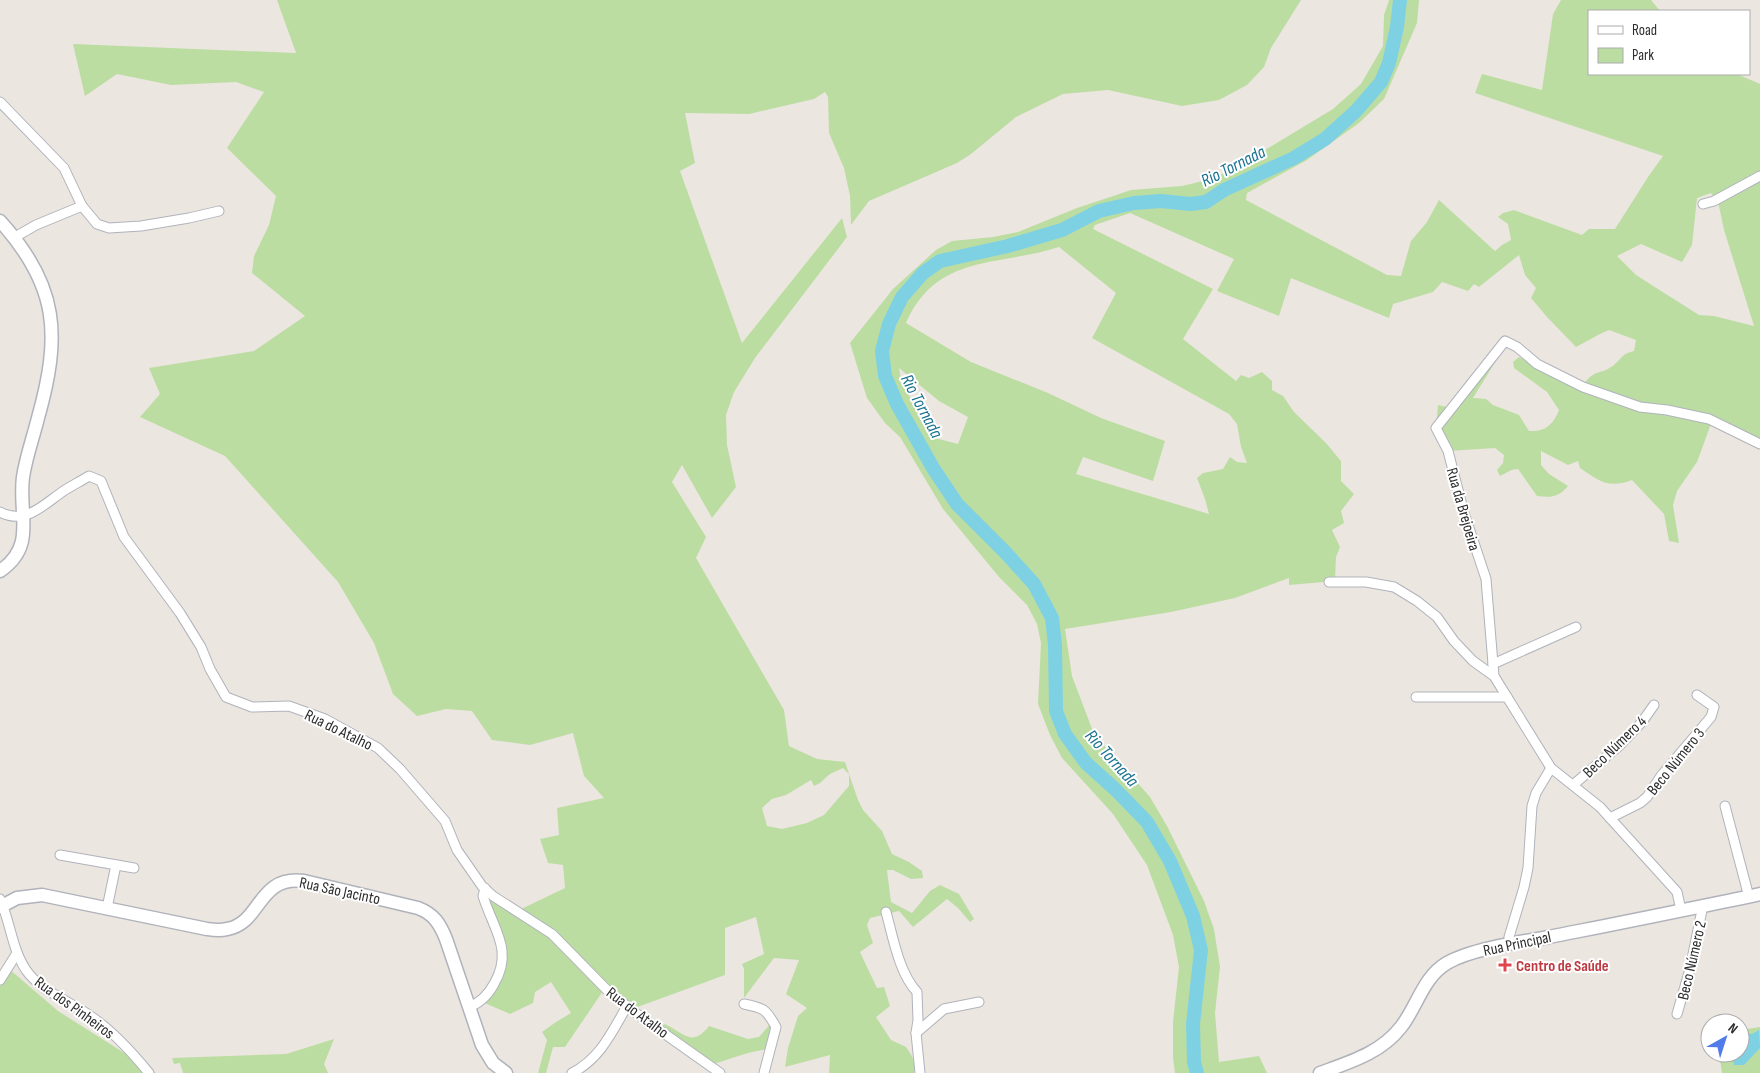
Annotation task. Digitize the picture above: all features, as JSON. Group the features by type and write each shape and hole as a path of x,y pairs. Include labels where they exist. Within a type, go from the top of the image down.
{"main road":[{"path":"0,221 15,237 31,260 41,280 48,303 52,332 52,352 46,387 27,457 23,480 23,538 14,560 0,572"},
{"name":"Rua São Jacinto","path":"1,904 17,898 42,895 207,929 227,929 235,927 246,918 270,889 280,883 304,880 418,908 429,913 439,922 482,1045 496,1066 506,1073"},
{"name":"Rua Principal","path":"1320,1073 1358,1059 1388,1041 1405,1021 1428,981 1445,964 1471,954 1509,945 1754,896"}],"street":[{"path":"0,102 64,168 82,206 97,224 109,228 141,226 219,211"},
{"path":"1704,204 1714,201 1760,176"},
{"path":"15,237 36,225 82,206"},
{"name":"Rua da Brejoeira","path":"1681,910 1677,892 1600,807 1551,768 1494,676 1486,580 1464,513 1448,451 1436,428 1504,341 1517,347 1537,364 1583,387 1640,407 1667,410 1710,419 1760,444"},
{"name":"Rua do Atalho","path":"23,516 37,510 89,476 101,481 124,537 180,613 201,647 210,669 226,697 252,706 289,706 325,719 378,748 400,769 445,821 457,850 484,888 552,934 608,990 720,1073"},
{"path":"0,512 7,516 23,516"},
{"path":"1329,582 1366,582 1394,587 1417,601 1436,616 1454,641 1473,661 1494,676"},
{"path":"1493,664 1576,627"},
{"name":"Beco Número 3","path":"1610,818 1640,803 1647,797 1661,776 1711,717 1714,707 1697,695"},
{"path":"1416,697 1507,697"},
{"name":"Beco Número 4","path":"1573,785 1620,745 1642,722 1654,705"},
{"path":"1509,945 1509,938 1528,868 1532,806 1536,793 1551,768"},
{"path":"1726,806 1754,896"},
{"path":"60,855 134,868"},
{"path":"107,908 116,865"},
{"path":"469,1007 478,1003 491,990 499,976 503,962 502,945 483,896 484,888"},
{"name":"Rua dos Pinheiros","path":"1,904 17,953 30,975 43,986 91,1016 124,1043 149,1073"},
{"name":"Beco Número 2","path":"1677,1014 1690,968 1703,905"},
{"path":"886,912 905,972 911,985 917,992 918,1020 916,1034 920,1073"},
{"path":"0,980 17,953"},
{"path":"916,1034 944,1009 979,1002"},
{"path":"744,1004 768,1012 776,1027 764,1073"},
{"path":"572,1073 584,1067 599,1052 628,1006"}],"green space":[{"path":"277,0 1301,0 1271,48 1264,67 1247,85 1219,100 1182,106 1108,90 1063,94 1016,117 971,154 957,163 869,201 851,225 850,196 844,168 829,133 828,97 825,92 814,99 749,114 685,113 695,163 680,171 742,343 842,218 847,237 755,358 734,392 726,415 727,445 736,487 712,518 682,465 672,482 706,537 696,558 784,710 789,746 817,759 845,762 863,810 882,831 892,854 922,871 923,878 911,879 893,870 887,870 891,902 912,913 930,891 940,885 959,894 974,919 970,922 947,899 913,927 899,911 870,918 867,925 873,943 860,952 877,988 884,987 890,1006 876,1017 891,1040 906,1047 912,1056 915,1067 914,1073 829,1073 830,1055 785,1067 788,1048 798,1016 807,1008 786,994 799,960 774,958 744,998 744,969 742,964 764,954 756,917 725,928 725,975 632,1009 605,988 565,1047 553,1047 546,1073 538,1073 547,1040 542,1032 571,1013 551,982 535,992 533,1003 510,1014 480,1001 503,962 485,888 517,911 565,888 563,865 548,863 540,839 559,835 557,808 604,798 584,776 573,733 530,745 492,740 472,711 446,709 417,716 393,694 374,643 338,582 225,456 140,417 160,394 149,368 254,351 305,316 252,273 254,256 269,225 276,196 227,148 264,92 236,82 171,85 117,74 85,96 73,44 296,53","holes":["843,768 849,774 849,786 824,815 807,823 782,829 767,826 762,808 772,799 786,795 811,780 814,786 830,774"]},
{"path":"1389,0 1419,0 1417,23 1384,99 1359,123 1307,160 1247,193 1246,200 1387,275 1401,276 1411,241 1427,222 1439,200 1495,251 1511,240 1508,224 1498,217 1503,213 1514,210 1582,235 1589,229 1615,229 1663,156 1475,93 1482,74 1542,90 1553,14 1561,0 1651,0 1659,10 1588,10 1588,75 1739,75 1760,84 1760,444 1712,421 1697,462 1677,491 1673,505 1679,543 1669,541 1664,514 1632,480 1624,483 1610,484 1598,480 1580,468 1578,461 1568,465 1541,451 1541,465 1549,474 1568,486 1554,496 1537,496 1518,469 1511,470 1500,476 1497,470 1503,463 1504,455 1495,448 1448,451 1436,428 1438,405 1456,409 1490,353 1499,356 1473,398 1486,399 1493,405 1519,415 1529,431 1535,431 1548,427 1559,410 1547,392 1514,368 1513,362 1519,357 1581,389 1594,374 1610,368 1625,355 1634,351 1636,340 1609,330 1576,347 1531,298 1536,288 1525,275 1519,255 1479,287 1474,284 1468,291 1442,282 1433,292 1393,304 1389,318 1291,278 1279,316 1217,291 1234,259 1130,213 1095,225 1093,229 1213,289 1183,339 1236,381 1241,375 1249,378 1262,372 1272,381 1272,390 1283,396 1294,412 1326,443 1341,461 1341,481 1354,494 1341,511 1344,523 1332,530 1340,547 1336,557 1335,581 1289,585 1289,578 1235,598 1171,612 1065,629 1072,676 1094,734 1150,797 1167,826 1204,901 1214,929 1220,967 1215,1013 1219,1062 1259,1056 1267,1073 1175,1073 1173,1022 1179,967 1173,935 1147,865 1113,814 1062,758 1050,735 1038,704 1041,643 1037,624 1027,605 999,577 943,509 900,437 885,423 867,398 850,343 893,289 936,250 952,241 993,237 1018,232 1077,208 1131,190 1182,186 1207,180 1232,170 1333,109 1361,84 1383,46 1384,15","holes":["1711,193 1719,206 1724,230 1754,326 1714,316 1699,315 1636,275 1617,256 1641,244 1682,262 1692,245 1697,198","1059,247 1116,293 1092,338 1229,414 1237,424 1241,447 1247,463 1237,462 1230,457 1223,469 1203,473 1197,478 1209,514 1076,474 1083,457 1153,481 1165,441 1101,418 1048,393 971,362 906,323 919,300 934,284 952,273 971,266","899,368 939,401 968,417 958,444 935,438 902,384"]},
{"path":"8,968 58,1011 156,1073 0,1073 0,970"},
{"path":"773,1021 771,1049 747,1053 709,1065 657,1028 665,1024 688,1037 693,1037 703,1033 709,1026 748,1039 759,1037"},
{"path":"1760,1027 1760,1073 1722,1073 1720,1063 1750,1063 1750,1029"},
{"path":"334,1039 324,1064 328,1073 183,1073 180,1063 174,1064 172,1058 286,1054"}],"water":[{"path":"1759,1030 1760,1048 1750,1059 1750,1034"},
{"path":"1734,1063 1746,1063 1744,1065 1734,1065"}],"waterway":[{"name":"Rio Tornada","path":"1197,1073 1194,1062 1193,1024 1201,950 1193,916 1170,861 1147,822 1086,763 1065,734 1056,711 1055,645 1052,618 1034,584 957,504 933,468 897,404 885,376 882,351 889,324 902,297 923,273 940,261 1008,246 1062,230 1099,211 1134,203 1161,201 1190,204 1206,202 1224,190 1294,158 1325,139 1356,111 1381,82 1389,63 1397,27 1400,0"}],"place":[{"name":"Centro de Saúde","path":"1505,965"}]}
